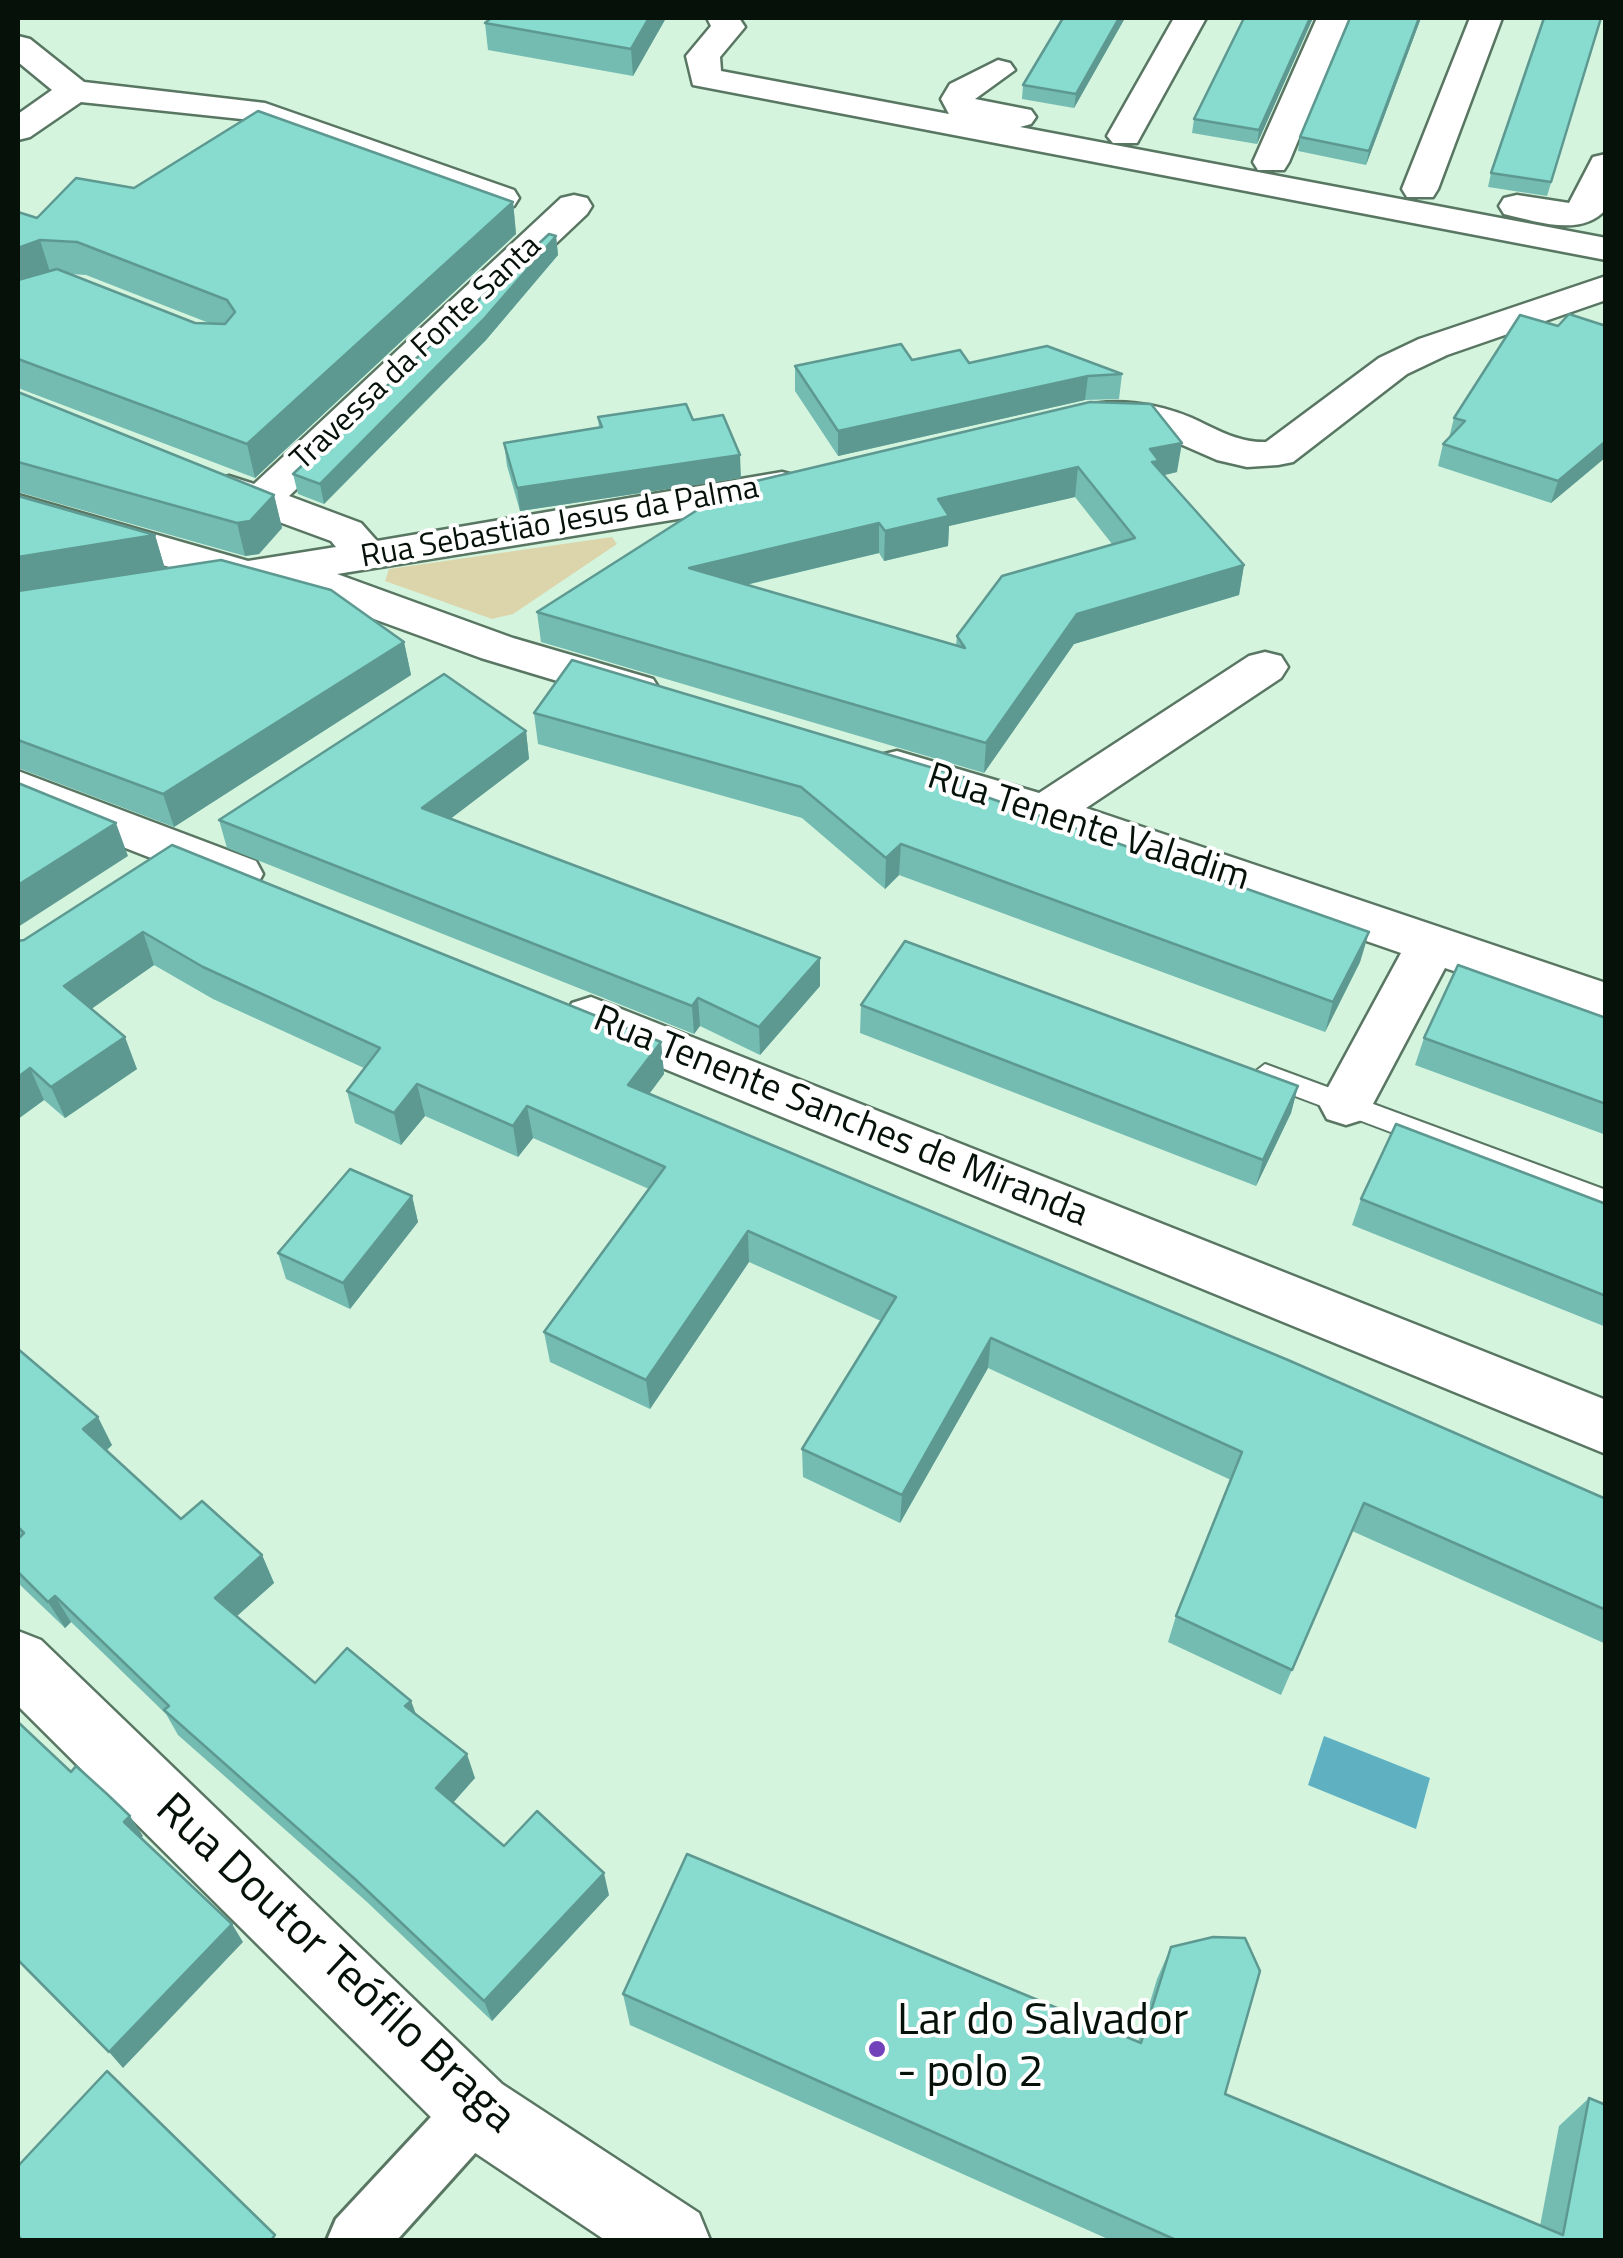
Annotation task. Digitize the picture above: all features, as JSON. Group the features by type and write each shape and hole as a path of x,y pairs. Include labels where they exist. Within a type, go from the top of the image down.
{"street":[{"path":"724,18 728,27 703,56 705,78 1606,249"},
{"path":"1125,136 1190,18"},
{"path":"1271,162 1333,18"},
{"path":"1420,188 1486,18"},
{"path":"18,46 74,92 252,110 299,122 501,198"},
{"path":"998,70 962,90 958,99 962,107 1565,214 1584,212 1596,203 1606,165"},
{"path":"18,130 74,92"},
{"name":"Travessa da Fonte Santa","path":"260,502 574,206"},
{"path":"1047,425 1086,416 1140,416 1239,454 1264,457 1278,453 1393,366 1433,347 1606,287"},
{"path":"191,473 346,532 368,558"},
{"name":"Rua Sebastião Jesus da Palma","path":"153,590 721,500 817,478"},
{"path":"641,553 721,500"},
{"path":"18,508 267,573 689,706"},
{"path":"447,680 545,616"},
{"path":"1045,812 1265,667"},
{"name":"Rua Tenente Valadim","path":"862,757 1045,812 1606,1002"},
{"path":"18,788 287,894"},
{"path":"129,881 228,818"},
{"path":"1346,1104 1432,943"},
{"name":"Rua Tenente Sanches de Miranda","path":"543,998 1606,1428"},
{"name":"Rua Doutor Teófilo Braga","path":"18,1662 476,2110 672,2240"},
{"path":"357,2240 476,2110"}],"lane":[{"path":"1237,1064 1606,1202"}],"shaded area":[{"path":"612,537 617,544 513,614 492,619 385,581 389,569"}],"water":[{"path":"1324,1736 1430,1778 1416,1829 1308,1785"}],"building":[{"path":"491,18 649,18 631,49 485,23"},
{"path":"1063,18 1119,18 1076,94 1023,85"},
{"path":"1244,18 1310,18 1259,130 1194,119"},
{"path":"1350,18 1419,18 1369,151 1300,137"},
{"path":"1544,18 1601,18 1551,182 1491,173"},
{"path":"258,111 513,202 247,444 18,359 18,280 57,269 195,323 225,324 235,312 227,300 77,242 40,240 18,248 18,212 37,218 76,178 134,188"},
{"path":"549,234 556,236 483,320 320,484 293,474"},
{"path":"1569,314 1606,326 1606,441 1558,481 1443,444 1465,421 1454,418 1520,315 1558,326"},
{"path":"901,344 912,360 960,350 969,363 1047,346 1122,374 1088,376 838,431 795,366"},
{"path":"18,392 274,495 250,521 237,523 18,462"},
{"path":"1090,402 1151,404 1182,443 1150,449 1159,461 1152,462 1244,565 1077,614 986,743 537,612 735,486","holes":["1078,467 1135,538 1002,576 957,636 965,648 689,568 879,523 885,531 949,516 938,499"]},
{"path":"686,404 693,420 723,415 740,455 517,488 504,443 602,427 598,417"},
{"path":"18,496 155,535 18,557"},
{"path":"221,560 331,590 404,642 163,794 18,740 18,591"},
{"path":"572,660 970,779 961,788 1369,932 1333,1002 901,844 886,858 801,787 534,713"},
{"path":"444,674 526,731 422,808 820,958 759,1027 698,998 692,1006 219,820"},
{"path":"18,783 116,823 18,885"},
{"path":"172,845 661,1042 628,1085 1288,1360 1606,1499 1606,1610 1364,1503 1292,1670 1176,1616 1242,1452 991,1338 902,1495 802,1449 896,1297 748,1231 646,1380 544,1332 665,1167 527,1106 513,1126 417,1084 394,1113 347,1091 380,1048 203,967 143,932 64,986 125,1037 51,1087 30,1068 18,1077 18,941"},
{"path":"905,941 1298,1086 1263,1160 861,1005"},
{"path":"1458,965 1606,1018 1606,1104 1424,1038"},
{"path":"1396,1124 1606,1204 1606,1296 1361,1199"},
{"path":"350,1169 412,1196 343,1283 278,1253"},
{"path":"18,1349 98,1417 83,1429 181,1519 202,1501 262,1555 215,1598 315,1683 347,1648 411,1701 405,1706 467,1754 436,1788 504,1846 537,1811 604,1873 484,2001 356,1880 164,1710 169,1706 55,1596 48,1602 18,1572 18,1539 24,1533 18,1527"},
{"path":"18,1722 71,1772 76,1766 107,1794 130,1816 124,1822 232,1924 109,2052 18,1960"},
{"name":"Lar do Salvador - polo 2","path":"687,1854 1141,2043 1171,1947 1213,1937 1245,1938 1260,1971 1225,2094 1563,2235 1589,2098 1606,2105 1606,2240 1176,2240 623,1994"},
{"path":"107,2071 275,2235 271,2240 22,2240 18,2236 18,2166"}],"place":[{"name":"Lar do Salvador - polo 2","path":"877,2049"}]}
